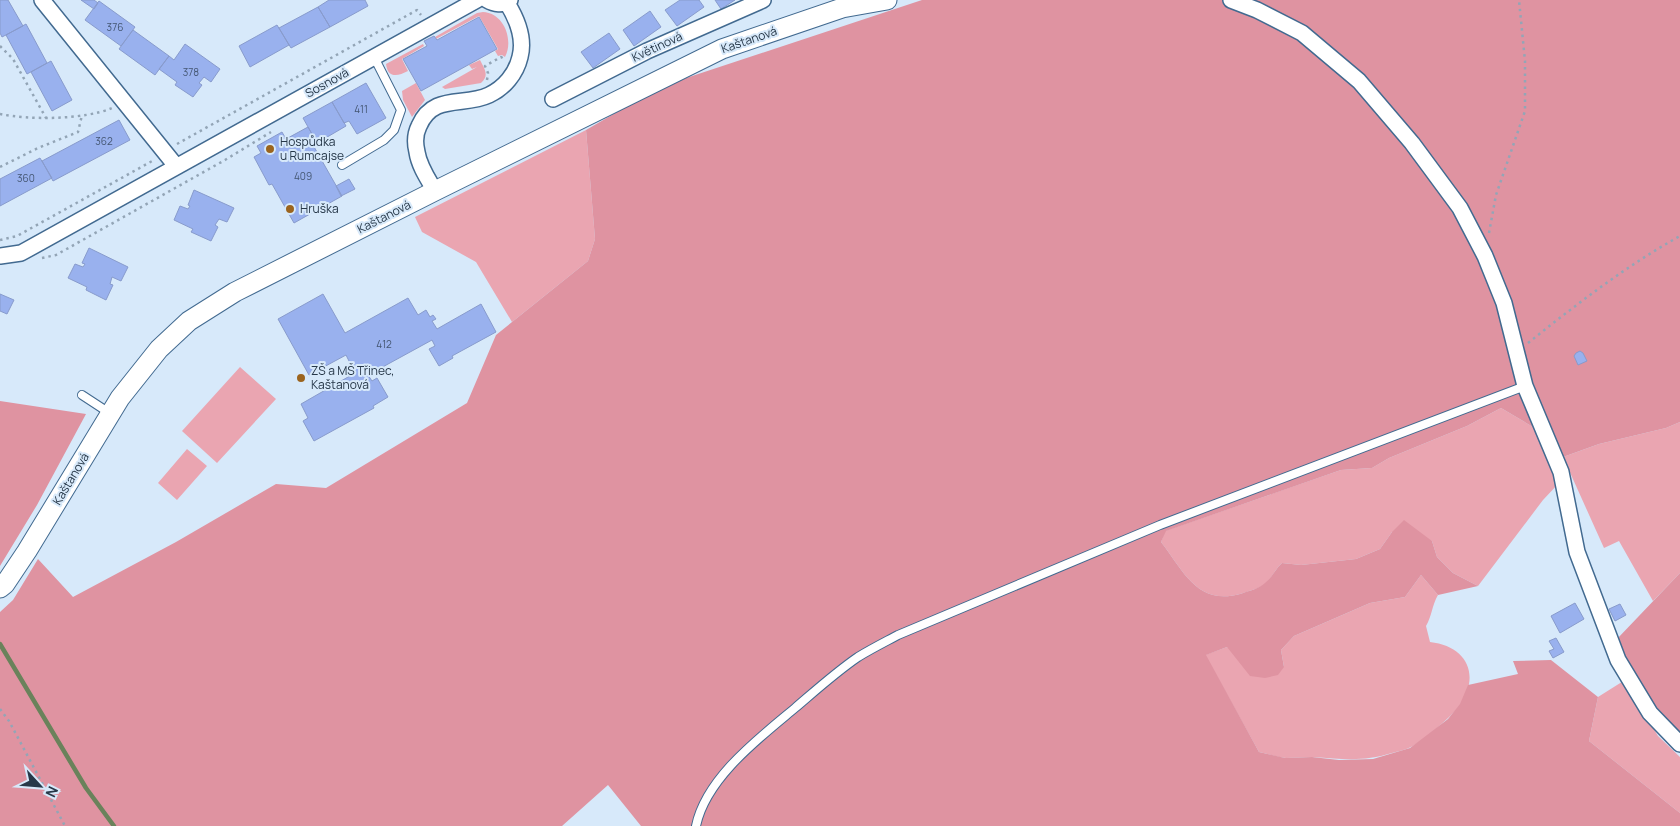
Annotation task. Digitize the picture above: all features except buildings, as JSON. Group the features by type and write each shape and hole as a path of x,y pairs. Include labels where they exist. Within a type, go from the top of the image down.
{"street":[{"path":"42,0 176,166"},
{"name":"Sosnová","path":"0,256 22,253 477,0"},
{"path":"435,191 417,153 417,130 425,116 435,107 486,96 500,88 510,77 520,58 521,40 518,23 508,1 500,4 487,0"},
{"name":"Květinová","path":"553,99 646,51 763,0"},
{"name":"Kaštanová","path":"0,588 5,584 27,552 120,398 160,349 190,321 235,292 722,49 842,8 887,0"},
{"path":"1231,0 1257,10 1302,33 1359,81 1435,172 1460,208 1485,256 1504,303 1524,386 1561,472 1577,552 1618,660 1650,712 1680,744"}],"lane":[{"path":"342,165 384,140 394,130 401,110 374,57"},
{"path":"696,826 697,819 712,789 741,754 831,677 877,646 898,635 1160,525 1524,386"},
{"path":"82,394 111,414"}],"path":[{"path":"1485,256 1496,195 1525,111 1524,62 1519,0"},
{"path":"171,140 177,144 417,10 423,17"},
{"path":"0,46 13,59 46,118"},
{"path":"484,84 488,75 485,66 501,57 504,59 508,58"},
{"path":"0,114 46,118 82,115 104,111 118,105"},
{"path":"0,167 38,148 78,132 82,115"},
{"path":"0,240 17,236 158,157"},
{"path":"1515,353 1612,279 1658,248 1680,236"},
{"path":"0,709 10,721 65,826"}],"shaded area":[{"path":"922,0 1680,0 1680,422 1666,428 1599,444 1563,457 1546,429 1533,427 1501,408 1467,426 1389,458 1372,468 1341,470 1166,531 1161,542 1184,574 1193,583 1213,595 1225,596 1240,594 1260,587 1282,563 1301,565 1356,559 1380,549 1392,532 1404,520 1432,541 1437,557 1453,573 1478,586 1438,595 1421,575 1405,597 1370,603 1294,636 1281,650 1284,667 1278,675 1265,678 1250,676 1227,647 1206,655 1259,752 1285,758 1312,757 1339,760 1373,759 1410,748 1448,719 1460,704 1468,685 1518,674 1513,661 1551,660 1598,697 1589,741 1680,813 1680,826 641,826 608,785 562,826 0,826 0,612 13,600 38,559 73,597 176,542 276,484 326,488 467,403 496,335 588,261 595,239 586,130 662,86"},
{"path":"483,12 497,17 505,28 508,36 508,50 505,57 502,55 498,56 495,51 498,49 479,16 436,39 435,37 477,13"},
{"path":"423,44 424,46 402,59 408,71 397,75 389,72 386,64"},
{"path":"480,60 486,74 481,83 445,89 442,87 477,67 472,69 469,65"},
{"path":"416,83 425,100 412,117 403,100 402,91"},
{"path":"586,130 595,239 588,261 512,322 476,262 422,232 415,217"},
{"path":"240,367 276,399 217,463 182,431"},
{"path":"0,401 86,414 37,505 0,566"},
{"path":"1501,408 1533,427 1559,483 1543,500 1478,586 1453,573 1437,557 1432,541 1392,532 1380,549 1356,559 1301,565 1282,563 1267,582 1260,587 1240,594 1213,595 1202,590 1184,574 1161,542 1165,531 1341,470 1372,468 1389,458 1467,426"},
{"path":"1680,422 1680,573 1653,601 1619,541 1604,548 1563,457 1599,444 1666,428"},
{"path":"187,449 207,466 177,500 158,483"},
{"path":"1680,573 1680,734 1670,729 1632,676 1617,639"},
{"path":"1421,575 1438,595 1426,626 1430,642 1453,649 1466,663 1469,672 1466,694 1456,710 1416,744 1382,756 1353,759 1286,758 1259,752 1205,655 1227,647 1284,667 1281,650 1294,636 1370,603 1405,597"},
{"path":"1625,680 1658,736 1680,757 1680,813 1589,741 1598,697"}],"waterway":[{"path":"0,644 86,788 114,826"}],"place":[{"name":"Hospůdka u Rumcajse","path":"270,149"},
{"name":"Hruška","path":"290,209"},
{"name":"ZŠ a MŠ Třinec, Kaštanová","path":"301,378"}]}
